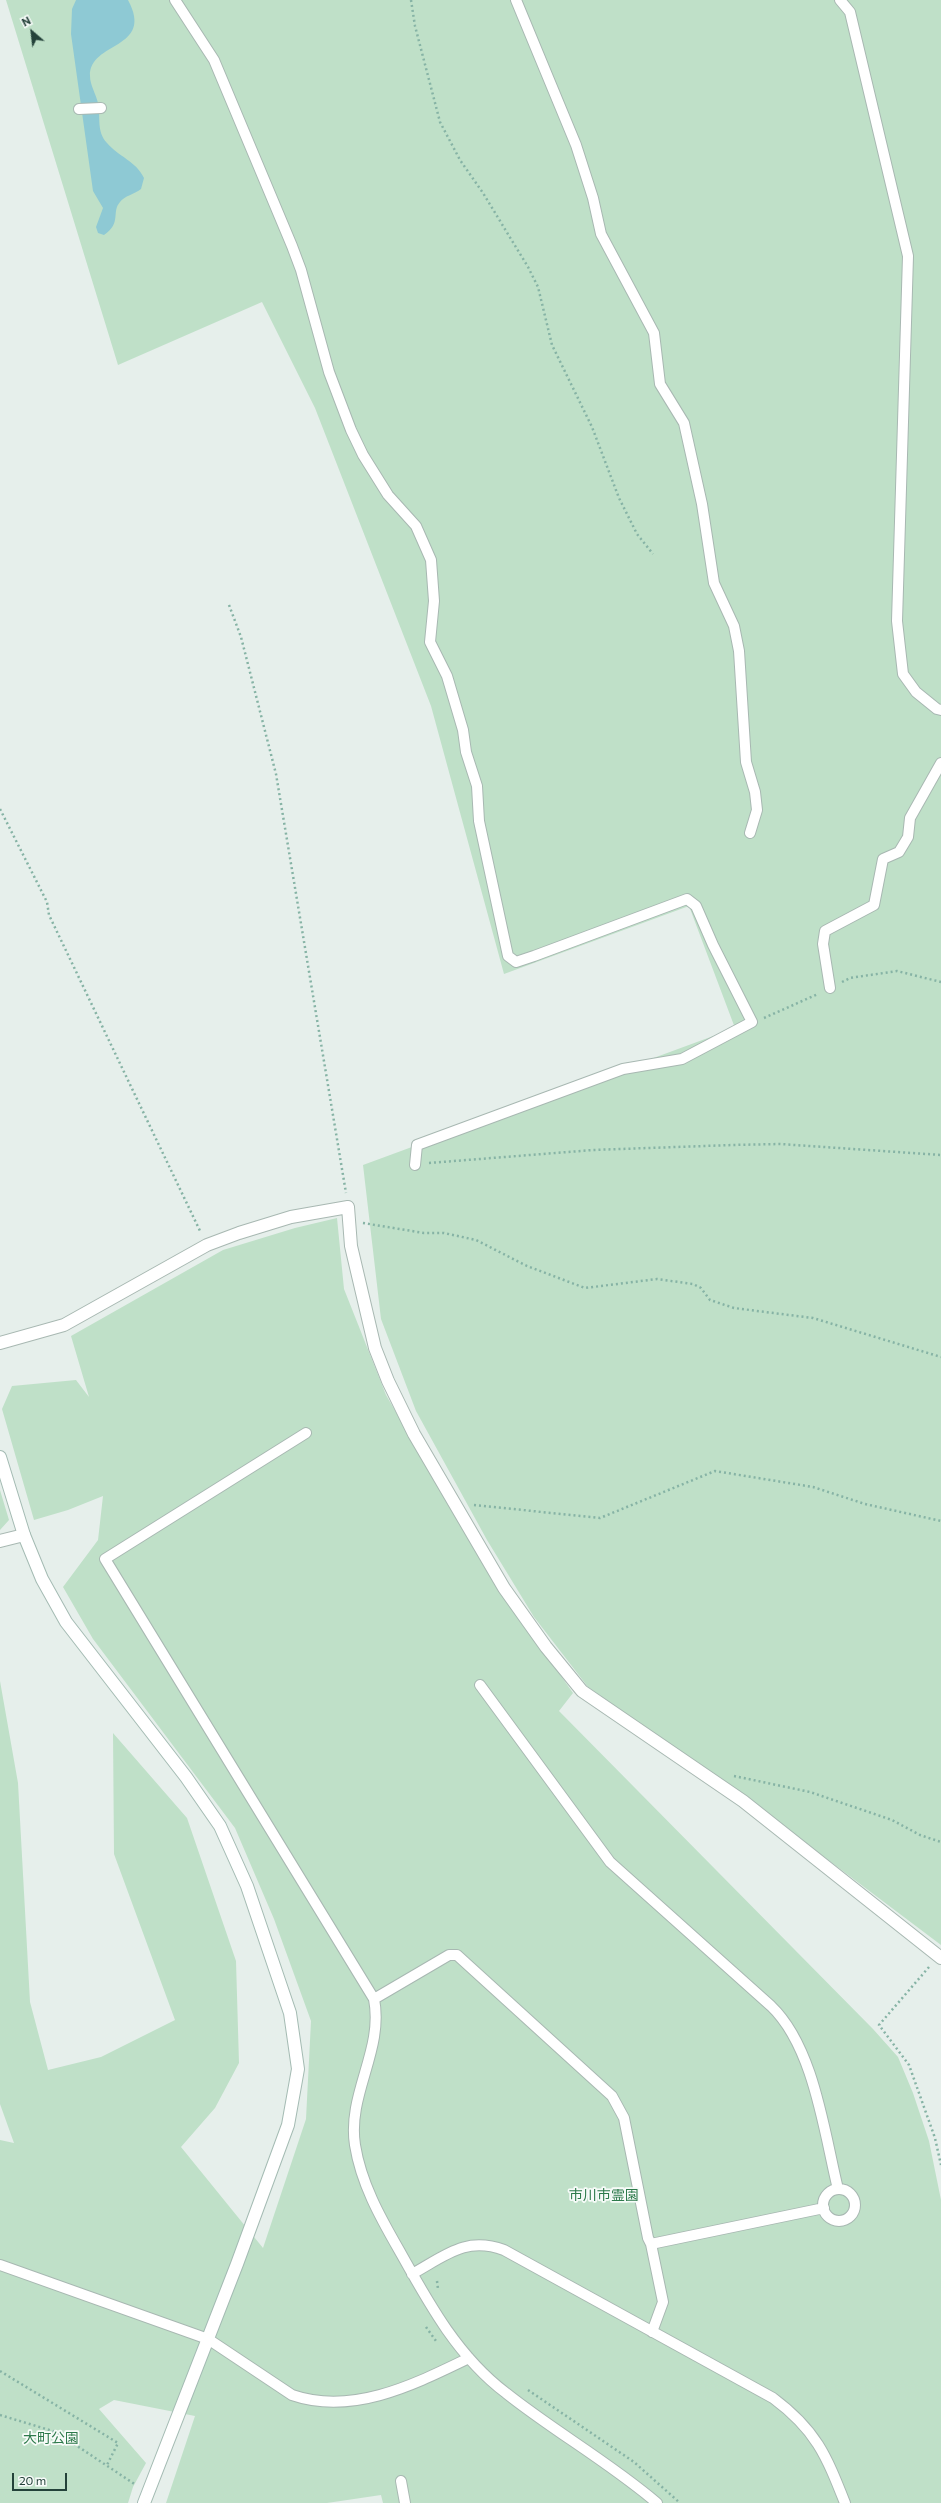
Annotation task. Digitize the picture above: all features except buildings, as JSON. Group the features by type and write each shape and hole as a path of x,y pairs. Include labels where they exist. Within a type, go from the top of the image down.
{"street":[{"path":"0,1343 64,1324 207,1245 290,1217 348,1207 351,1246 375,1348 414,1434 504,1588 546,1647 582,1691 744,1800 937,1961"},
{"path":"0,1458 24,1535 42,1579 66,1622 186,1777 220,1826 247,1886 290,2013 298,2069 288,2125 208,2339 145,2497"},
{"path":"0,1542 24,1535"}],"lane":[{"path":"175,0 214,60 292,246 301,270 329,372 351,430 374,474 388,495 416,526 427,547 434,579 430,642 447,676 463,730 466,752 476,786 479,821 508,956 516,962 687,899 696,906 752,1022 682,1059 623,1069 417,1146 415,1165"},
{"path":"516,0 576,145 601,234 654,333 660,384 684,423 702,504 714,583 734,626 739,651 746,762 756,792 756,810 750,833"},
{"path":"840,0 850,12 908,256 897,621 903,674 916,692 937,709 941,710"},
{"path":"79,109 101,108"},
{"path":"830,988 823,944 825,931 874,905 883,859 899,852 908,837 910,818 941,763"},
{"path":"306,1433 105,1559 374,1999 376,2028 374,2045 360,2091 355,2120 355,2143 359,2166 368,2191 412,2274 438,2318 469,2358 505,2393 624,2475 657,2503"},
{"path":"480,1685 610,1862 771,2006 783,2019 805,2057 838,2189"},
{"path":"374,1999 449,1955 457,1955 612,2096 624,2118 648,2238 651,2244 663,2302 652,2332"},
{"path":"838,2189 847,2191 853,2197 855,2206 852,2215 845,2220 836,2220 828,2216 824,2208 826,2195 838,2189"},
{"path":"651,2244 824,2208"},
{"path":"412,2274 467,2245 491,2246 504,2250 773,2398 798,2418 822,2450 845,2503"},
{"path":"0,2265 208,2339 292,2395 321,2403 355,2401 380,2395 437,2374 469,2358"},
{"path":"402,2481 405,2503"}],"path":[{"path":"410,0 415,26 440,122 460,160 528,267 538,287 552,345 592,427 619,498 637,534 653,554"},
{"path":"229,605 241,637 276,774 348,1207"},
{"path":"0,810 47,902 49,915 207,1245"},
{"path":"415,1165 460,1160 600,1150 732,1144 780,1144 941,1155"},
{"path":"349,1220 476,1240 527,1266 586,1288 657,1279 693,1284 701,1288 710,1300 734,1308 813,1318 941,1357"},
{"path":"455,1504 521,1508 600,1518 715,1471 813,1487 865,1504 941,1521"},
{"path":"732,1775 810,1792 892,1820 920,1836 941,1842"},
{"path":"937,1961 879,2025 908,2065 935,2138 941,2165"},
{"path":"437,2281 440,2293"},
{"path":"0,2372 118,2443 107,2465"},
{"path":"521,2385 634,2462 680,2503"},
{"path":"0,2415 56,2432 107,2465 145,2497"}],"green space":[{"path":"6,0 941,0 941,1945 746,1798 588,1687 534,1617 487,1540 416,1411 381,1319 363,1165 735,1028 689,906 504,974 431,706 315,408 262,302 118,365"},
{"name":"市川市霊園","path":"337,1218 344,1289 386,1395 491,1577 573,1693 559,1711 873,2029 898,2057 913,2093 929,2141 941,2200 941,2503 383,2503 381,2495 327,2503 166,2503 195,2416 114,2400 99,2409 146,2463 133,2487 128,2503 0,2503 0,2140 14,2143 0,2104 0,1681 18,1783 30,2002 48,2070 101,2057 175,2020 114,1854 113,1733 187,1818 236,1961 239,2063 215,2108 181,2147 263,2248 306,2119 311,2021 274,1919 235,1828 93,1639 63,1587 98,1540 103,1496 68,1510 34,1520 2,1409 12,1386 76,1380 89,1397 71,1336 223,1250 295,1228"},
{"path":"0,1490 9,1520 0,1530"}],"water":[{"path":"76,0 128,0 134,16 133,28 128,37 99,56 92,65 90,76 99,108 101,134 112,148 137,167 144,178 141,189 124,198 117,206 115,222 109,231 104,235 98,233 96,227 103,208 93,191 71,34 72,9"}],"park label":[{"name":"大町公園","path":"51,2438"}]}
